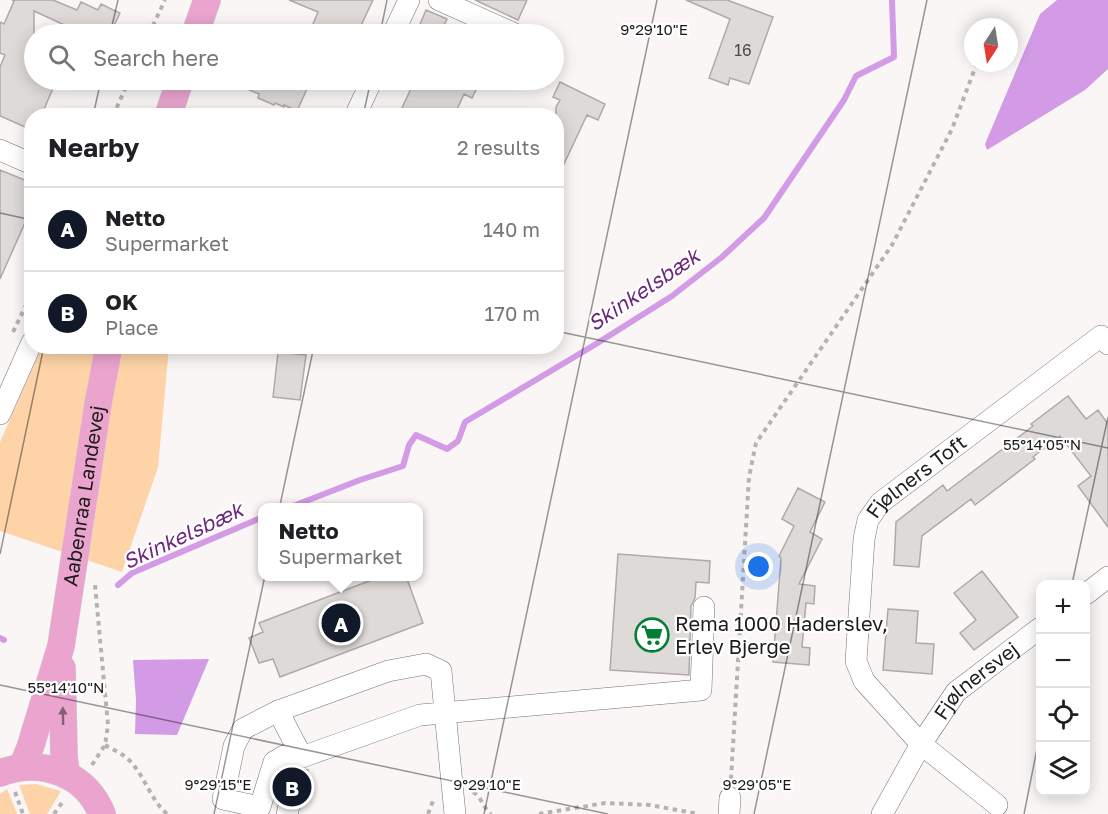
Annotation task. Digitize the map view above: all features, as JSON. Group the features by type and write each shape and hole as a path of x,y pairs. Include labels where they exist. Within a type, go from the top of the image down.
{"main road":[{"path":"199,24 207,0"},
{"path":"171,108 177,90"},
{"name":"Aabenraa Landevej","path":"12,776 30,748 61,646 107,354"},
{"name":"Aabenraa Landevej","path":"61,646 64,756 74,780"},
{"path":"12,776 45,768 74,780 90,794 102,814"}],"street":[{"path":"398,24 409,0"},
{"path":"439,0 493,24"},
{"path":"360,108 368,90"},
{"path":"0,150 24,160"},
{"name":"Fjølners Toft","path":"921,744 864,681 856,661 864,539 868,520 880,503 1101,336 1108,344"},
{"path":"0,414 27,354"},
{"path":"1090,591 1108,577"},
{"path":"455,814 446,713 441,671 426,664 388,671 278,711 243,729 234,746 229,807 260,807 274,762 284,756 302,757 420,715 446,713 701,690 704,607"},
{"name":"Fjølnersvej","path":"882,814 921,744 956,692 1036,632"},
{"path":"278,711 302,757"},
{"name":"Fjølnersvej","path":"921,744 997,805"}],"path":[{"path":"154,24 165,0"},
{"path":"729,806 749,477 756,443 892,245 952,129 974,72"},
{"path":"116,108 125,90"},
{"path":"9,340 24,309"},
{"path":"54,814 74,780 105,745 108,725 95,579"},
{"path":"105,745 131,762 157,806 167,814"},
{"path":"12,776 24,814"},
{"path":"539,814 605,803 650,806 699,814"}],"shaded area":[{"path":"1057,0 1108,0 1108,69 1085,90 987,150 985,144 1015,72 1018,72 1018,66 1040,14"},
{"path":"39,354 168,354 158,467 122,572 0,531 0,442"},
{"path":"209,659 177,735 135,734 136,700 133,660"},
{"path":"36,784 61,791 47,814 30,814 19,785"},
{"path":"7,789 17,814 0,814 0,794"}],"building":[{"path":"12,0 53,0 77,10 81,2 98,10 101,4 120,13 115,24 62,24 34,11 34,24 24,24 24,90 52,90 44,108 24,108 24,126 0,116 0,67 5,55 0,53 0,22 4,24 14,1"},
{"path":"289,0 373,0 362,24 313,24 318,12"},
{"path":"475,0 527,0 518,20"},
{"path":"686,0 727,0 773,17 749,84 730,78 728,85 709,78 730,19"},
{"path":"426,10 447,19 445,24 420,24"},
{"path":"564,84 605,104 598,120 587,115 564,164 564,108 556,108 560,100 553,97 556,90 564,90"},
{"path":"249,90 306,90 298,108 284,105 284,107 275,103 274,105 258,98 259,94"},
{"path":"410,90 476,90 472,98 464,94 458,108 402,108"},
{"path":"0,170 24,180 24,225 0,279"},
{"path":"278,354 306,355 300,400 273,397"},
{"path":"1068,396 1086,419 1098,410 1108,424 1108,527 1078,486 1091,476 1060,436 1033,457 1035,459 975,505 971,499 922,536 919,567 894,565 896,522 943,485 947,491 1033,426 1031,424"},
{"path":"798,488 825,502 810,532 822,539 799,584 815,586 814,604 806,603 802,647 810,648 809,665 773,662 781,558 779,556 794,526 782,519"},
{"name":"Rema 1000 Haderslev, Erlev Bjerge","path":"618,554 710,561 709,583 696,582 695,598 691,606 689,675 610,670"},
{"path":"982,571 1018,617 974,650 960,633 976,620 954,593"},
{"path":"369,581 408,581 423,623 280,677 273,659 259,663 249,638 263,632 259,623"},
{"path":"888,609 918,611 916,643 934,644 932,674 883,670"},
{"path":"287,769 308,770 301,802 297,796 292,794 285,794 278,800 283,776"}],"waterway":[{"name":"Skinkelsbæk","path":"301,503 403,466 409,445 416,435 447,449 458,441 465,422 672,296 722,257 764,218 844,100 856,76 894,57 892,0"},
{"name":"Skinkelsbæk","path":"118,585 132,573 258,519"},
{"name":"Skinkelsbæk","path":"0,638 4,640"}],"place":[{"name":"Netto","path":"341,623"},
{"name":"Rema 1000 Haderslev, Erlev Bjerge","path":"652,635"},
{"name":"OK","path":"292,787"}]}
